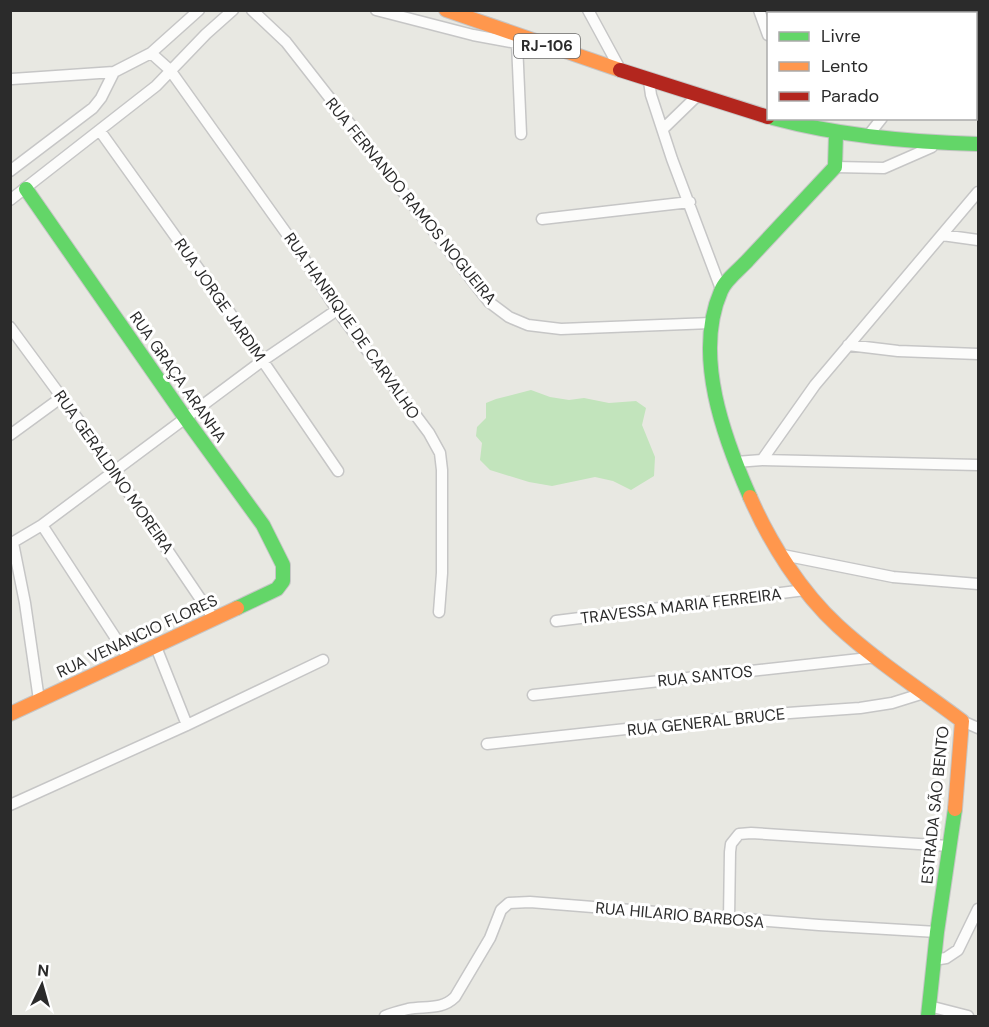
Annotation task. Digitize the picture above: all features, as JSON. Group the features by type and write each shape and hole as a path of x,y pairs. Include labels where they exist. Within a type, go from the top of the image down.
{"main road":[{"name":"RJ-106","path":"446,10 696,97 767,117"},
{"name":"RJ-106","path":"780,120 836,133 866,137 978,144"},
{"path":"721,289 835,167 836,133"},
{"name":"RUA GRAÇA ARANHA","path":"26,189 186,419 263,525 283,565 283,581 277,589"},
{"name":"ESTRADA SÃO BENTO","path":"721,289 714,305 711,322 710,374 721,425 761,520 805,590 835,623 962,721 928,1011"},
{"name":"RUA VENANCIO FLORES","path":"10,714 277,589"}],"street":[{"path":"12,79 114,72 151,53 199,10"},
{"path":"10,200 156,86 232,10"},
{"name":"RUA FERNANDO RAMOS NOGUEIRA","path":"252,10 286,42 489,302 509,317 528,325 561,329 711,322"},
{"path":"376,10 472,35 557,49"},
{"path":"588,10 622,72"},
{"path":"759,10 767,30"},
{"path":"190,19 206,34"},
{"path":"517,43 521,134"},
{"name":"RUA HANRIQUE DE CARVALHO","path":"151,53 170,70 299,251 337,310 429,433 440,453 442,554 439,612"},
{"path":"10,171 93,108 101,98 114,72"},
{"path":"649,81 651,95 721,289"},
{"path":"663,129 696,97"},
{"path":"866,137 880,120"},
{"name":"RUA JORGE JARDIM","path":"100,131 338,471"},
{"path":"835,167 884,168 940,143"},
{"path":"762,460 808,395 848,345 978,192"},
{"path":"542,219 690,202"},
{"path":"942,235 978,240"},
{"path":"39,700 26,603 12,544 42,525 262,361 337,310"},
{"name":"RUA GERALDINO MOREIRA","path":"10,327 114,471 214,619"},
{"path":"848,345 898,351 978,354"},
{"path":"10,435 62,397"},
{"path":"736,462 762,460 978,465"},
{"path":"42,525 128,657"},
{"path":"783,555 893,577 978,584"},
{"name":"TRAVESSA MARIA FERREIRA","path":"556,621 805,590"},
{"path":"156,647 187,725"},
{"name":"RUA SANTOS","path":"533,695 878,657"},
{"path":"10,805 187,725 323,660"},
{"name":"RUA GENERAL BRUCE","path":"487,744 746,716 860,708 892,703 924,693"},
{"path":"962,721 978,728"},
{"path":"729,919 730,852 731,844 739,834 949,846"},
{"name":"RUA HILARIO BARBOSA","path":"385,1017 410,1009 448,1004 468,977 490,938 501,910 509,903 530,902 729,919 937,932"},
{"path":"934,960 946,958 958,950 978,909"},
{"path":"928,1011 968,1017"}],"green space":[{"path":"531,390 550,397 569,400 584,398 609,403 636,401 646,408 642,425 655,457 654,476 631,490 613,481 595,477 552,486 529,482 490,470 480,460 482,443 476,436 477,427 486,418 486,403"}],"traffic: fast":[{"path":"781,120 874,137 978,144"},
{"path":"750,497 731,449 715,396 710,342 713,316 726,283 835,167 836,133"},
{"path":"26,189 186,419 263,525 283,565 283,581 277,589 237,608"},
{"path":"928,1016 937,932 955,809"}],"traffic: slow":[{"path":"446,10 620,70"},
{"path":"750,497 777,549 799,582 824,613 868,651 962,721 955,809"},
{"path":"10,714 237,608"}],"traffic: jam":[{"path":"620,70 767,117"}]}
